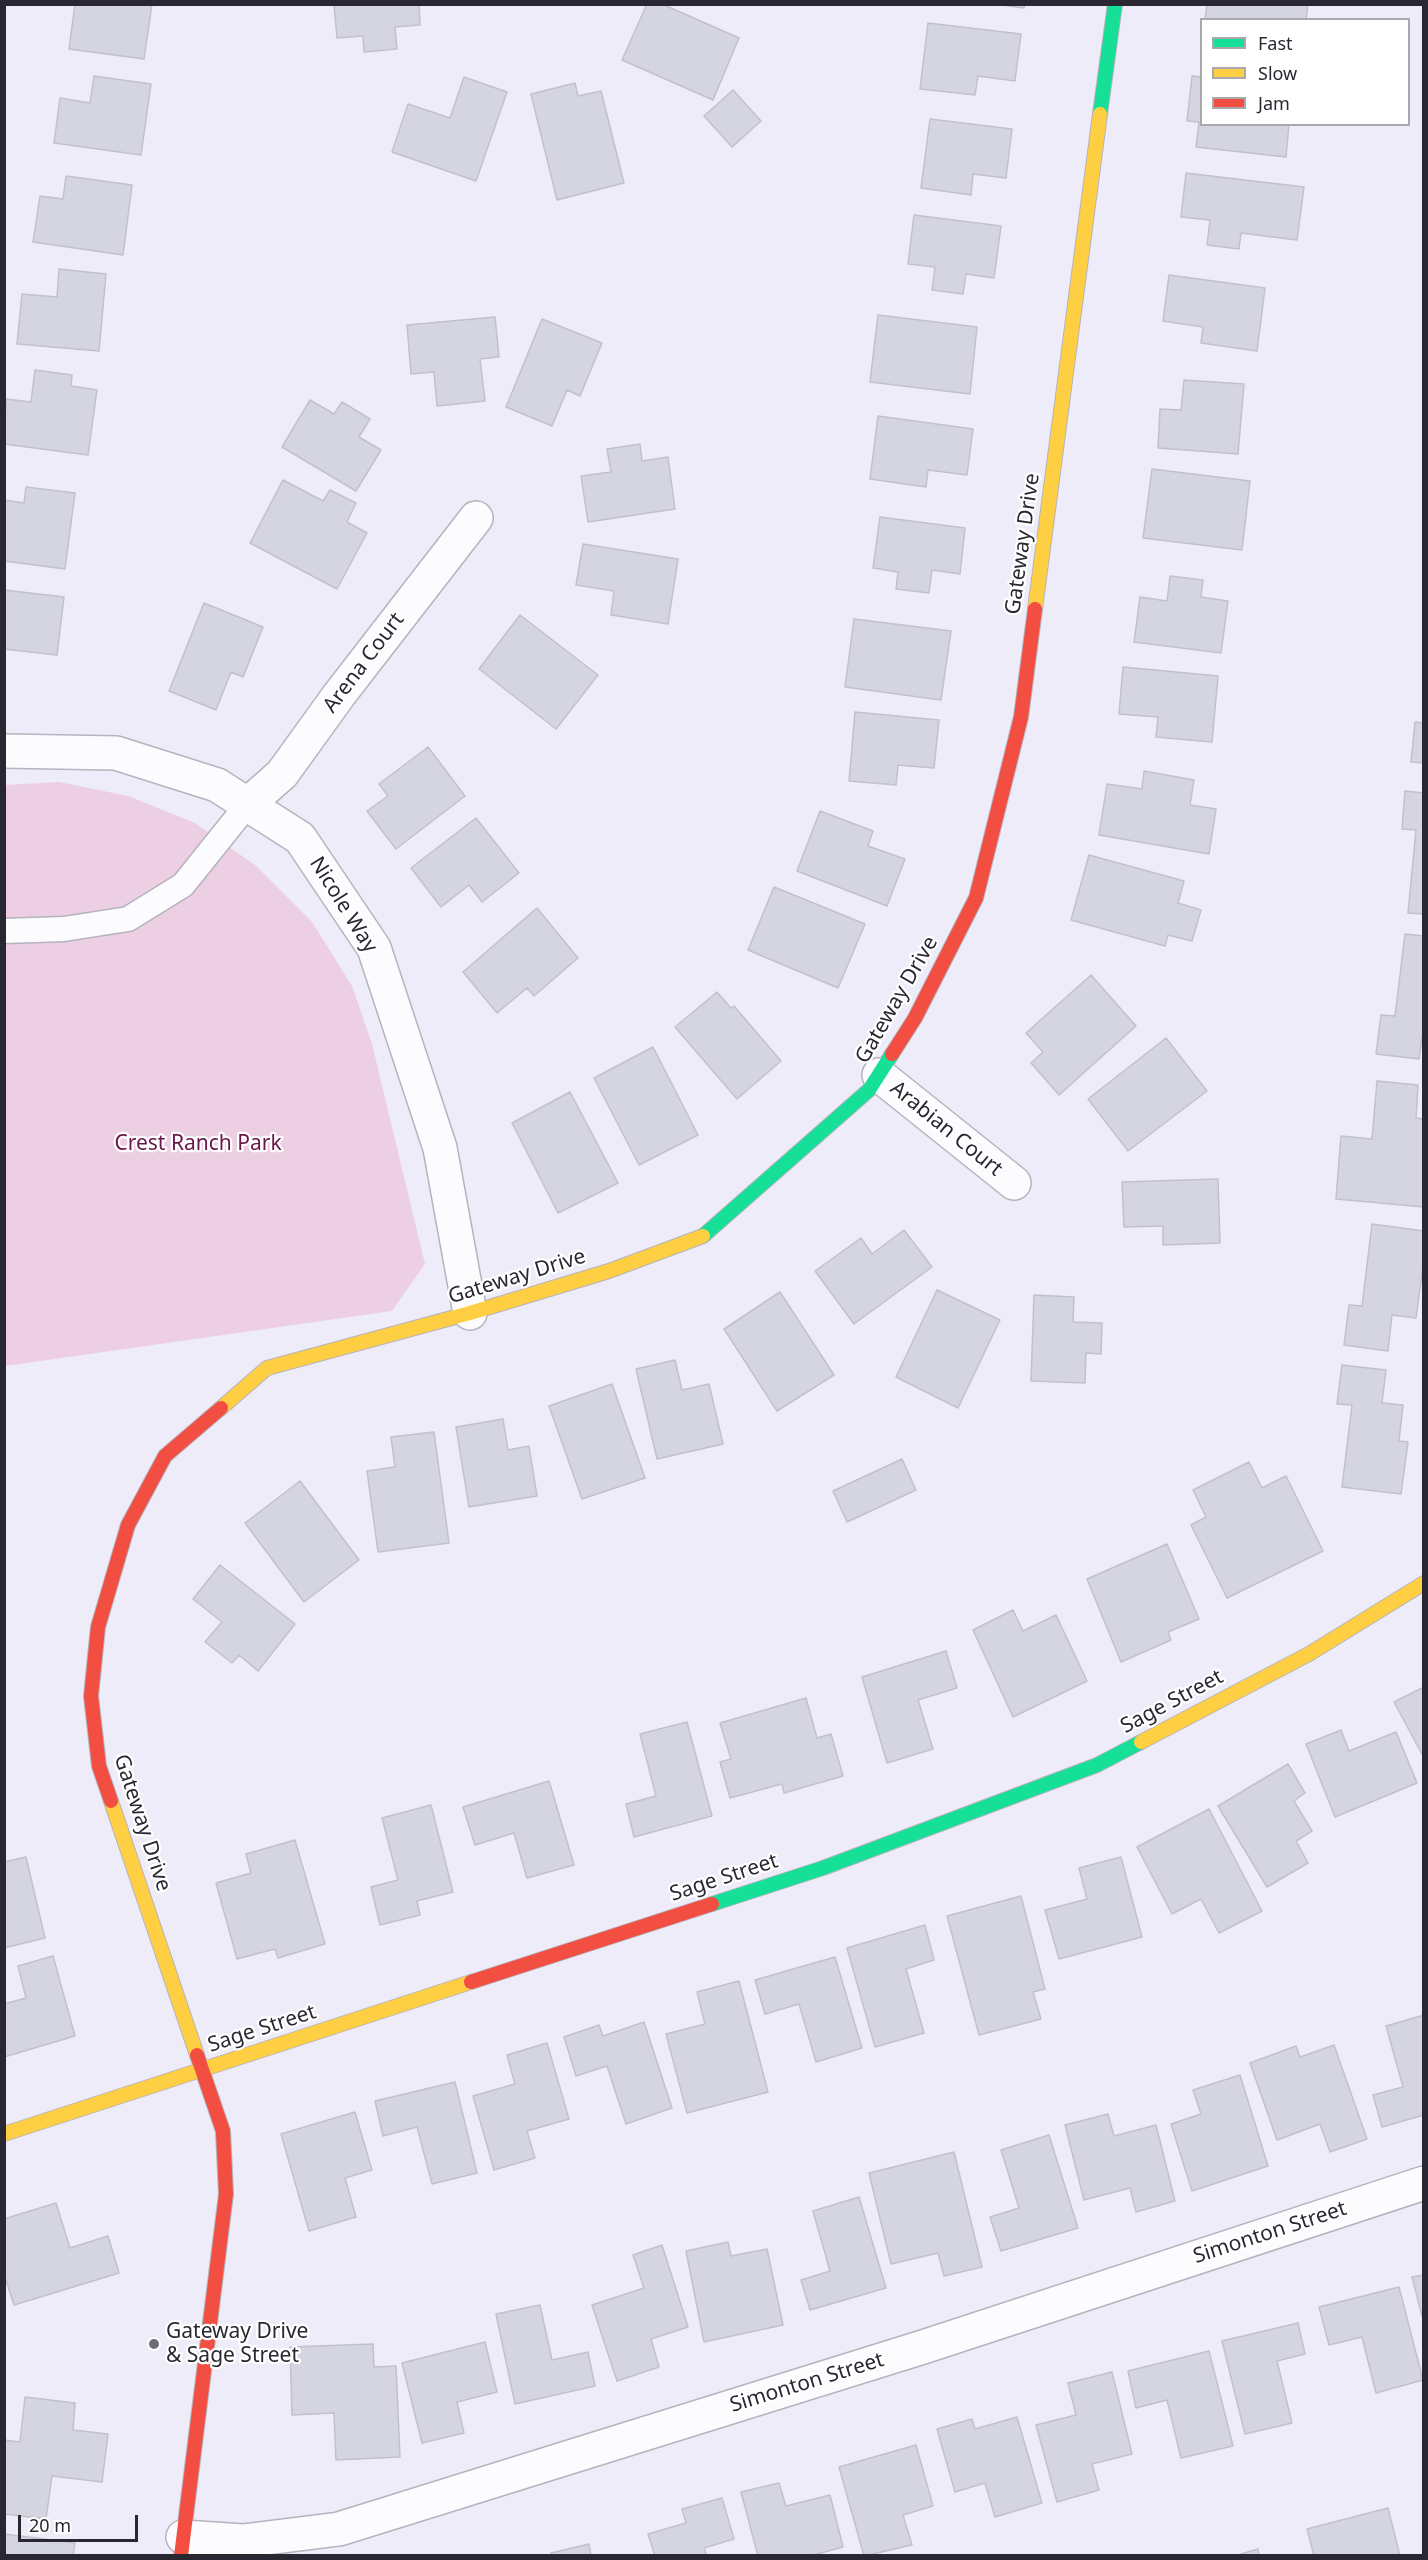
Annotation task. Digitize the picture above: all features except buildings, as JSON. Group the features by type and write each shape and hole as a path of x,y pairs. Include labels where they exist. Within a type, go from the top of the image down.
{"street":[{"name":"Gateway Drive","path":"182,2546 226,2194 223,2131 99,1766 91,1696 98,1627 128,1525 165,1456 267,1368 470,1313 609,1271 706,1235 869,1090 879,1075 915,1018 976,898 1021,717 1115,4"},
{"name":"Arena Court","path":"248,804 282,774 339,695 477,518"},
{"name":"Nicole Way","path":"4,751 116,753 217,784 300,838 374,948 440,1148 470,1313"},
{"name":"Arabian Court","path":"879,1075 1014,1183"},
{"name":"Sage Street","path":"4,2134 823,1868 1096,1765 1308,1654 1424,1583"},
{"name":"Simonton Street","path":"182,2546 339,2529 922,2347 1424,2183"}],"lane":[{"path":"4,930 64,929 128,919 183,885 248,804"}],"green space":[{"name":"Crest Ranch Park","path":"59,782 128,796 195,823 255,865 312,922 352,986 372,1044 425,1264 392,1311 5,1366 5,785"}],"traffic: fast":[{"path":"1100,114 1115,4"},
{"path":"703,1236 869,1090 892,1054"},
{"path":"712,1904 823,1868 1097,1765 1141,1742"}],"traffic: slow":[{"path":"1035,609 1100,114"},
{"path":"221,1408 267,1368 470,1313 609,1271 703,1236"},
{"path":"1141,1742 1309,1654 1424,1583"},
{"path":"111,1801 197,2055"},
{"path":"4,2134 471,1982"}],"traffic: jam":[{"path":"892,1054 915,1018 976,898 1021,717 1035,609"},
{"path":"111,1801 99,1766 91,1696 98,1627 128,1525 165,1456 221,1408"},
{"path":"471,1982 712,1904"},
{"path":"181,2556 226,2194 223,2131 197,2055"}],"place":[{"name":"Gateway Drive & Sage Street","path":"154,2344"}]}
